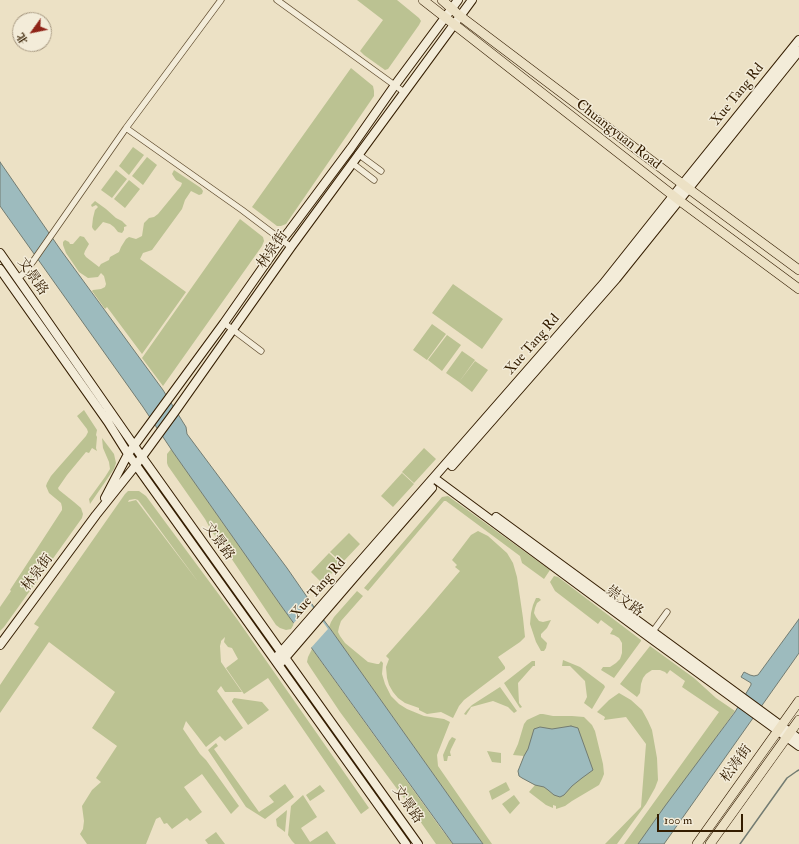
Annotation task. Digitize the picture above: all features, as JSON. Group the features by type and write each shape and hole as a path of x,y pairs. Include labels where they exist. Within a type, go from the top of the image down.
{"main road":[{"name":"Chuangyuan Road","path":"423,0 676,198 799,289"},
{"name":"Chuangyuan Road","path":"442,0 460,16 799,270"},
{"name":"林泉街","path":"96,516 128,454 224,323 282,240 351,148 395,85 458,0"},
{"name":"林泉街","path":"0,645 142,457 358,154 472,0"},
{"name":"Xue Tang Rd","path":"686,186 799,40"},
{"name":"Xue Tang Rd","path":"277,662 603,284 799,51"},
{"name":"文景路","path":"0,253 134,446 418,844"},
{"name":"文景路","path":"0,269 108,422 128,454 406,844"},
{"name":"崇文路","path":"438,477 653,632 788,735 799,746"},
{"name":"松涛街","path":"697,844 799,701"},
{"name":"松涛街","path":"710,844 799,720"},
{"name":"崇文路","path":"788,735 799,739"}],"street":[{"path":"18,278 34,260 126,128 221,0"},
{"path":"277,0 404,92"},
{"path":"126,128 291,247"},
{"path":"358,154 381,171"},
{"path":"352,163 374,180"},
{"path":"224,323 261,351"},
{"path":"653,632 666,613"}],"green space":[{"path":"357,0 397,0 421,21 388,69 385,70 360,51 383,20"},
{"path":"351,68 373,86 374,96 286,224 277,226 252,207"},
{"path":"133,147 144,155 129,175 119,166"},
{"path":"147,157 157,165 143,185 132,176"},
{"path":"116,170 127,179 112,198 101,190"},
{"path":"174,170 201,188 203,191 202,194 199,195 191,191 185,200 182,209 152,250 143,253 140,259 186,292 142,354 107,307 105,309 92,291 105,287 106,284 104,276 101,273 98,277 88,278 79,272 66,253 63,242 65,240 70,244 73,244 80,236 84,237 89,244 84,254 99,267 101,264 109,260 110,257 119,252 126,239 129,237 136,239 142,236 144,223 149,218 158,214 181,186 182,183 176,180 172,174"},
{"path":"129,180 140,189 125,208 114,199"},
{"path":"95,201 127,226 124,227 122,233 118,232 110,224 103,222 95,231 93,229 93,218 95,210 98,207 96,205 92,207 91,205"},
{"path":"240,219 263,237 264,241 262,246 163,386 142,358"},
{"path":"453,284 503,319 482,349 432,313"},
{"path":"432,324 446,334 427,360 413,350"},
{"path":"447,335 461,345 442,371 428,360"},
{"path":"462,351 475,360 459,382 446,373"},
{"path":"475,361 488,370 472,392 459,382"},
{"path":"84,410 97,430 97,451 92,448 89,453 86,452 58,488 81,508 83,514 82,518 0,631 0,607 62,510 61,503 49,493 46,486 51,476 88,432 77,416"},
{"path":"102,438 114,454 116,463 114,469 90,504 89,499 110,469 109,462 103,448"},
{"path":"424,448 436,459 414,483 402,472"},
{"path":"171,449 294,624 291,629 286,630 276,625 168,466 167,454"},
{"path":"402,473 414,484 393,507 381,496"},
{"path":"128,491 139,491 146,496 237,619 369,808 361,814 268,678 244,694 226,668 238,659 232,648 228,647 224,642 225,637 221,641 220,646 221,662 242,692 225,692 221,686 217,691 243,728 225,741 220,736 206,747 186,721 183,729 239,806 231,814 202,774 184,787 202,812 190,821 187,818 172,829 167,823 164,824 160,817 156,819 146,844 87,844 80,834 83,829 84,821 82,806 92,790 101,782 96,778 117,746 92,728 115,692 49,642 0,713 0,685 39,627 34,624","holes":["135,499 138,500 199,583 136,500 128,502 129,500"]},
{"path":"448,496 550,570 544,579 522,563 520,556 444,501 368,591 364,588 442,497"},
{"path":"478,531 488,536 507,553 513,563 517,577 525,637 498,657 505,669 464,700 453,718 441,712 427,714 419,710 419,708 405,703 393,692 387,678 386,667 389,659 386,656 460,571 455,567 457,565 452,560 471,535"},
{"path":"349,533 360,544 342,563 330,552"},
{"path":"329,553 341,564 322,583 311,572"},
{"path":"554,576 558,577 641,640 614,678 601,670 603,667 610,667 620,659 622,653 622,643 619,638 610,634 613,629 601,620 598,624 555,591 550,582"},
{"path":"357,591 363,596 341,621 338,632 340,636 345,643 368,662 379,664 381,661 383,663 382,674 385,684 391,696 399,704 424,716 444,719 450,722 437,755 438,766 492,844 483,844 329,627 334,617"},
{"path":"536,598 541,600 537,603 535,608 534,613 536,617 539,621 543,622 551,620 547,628 541,634 541,637 547,643 544,651 541,651 536,642 530,624 531,613"},
{"path":"650,646 694,678 716,698 735,711 640,844 624,844 719,712 682,687 685,681 670,670 667,674 660,670 652,670 646,674 641,684 640,693 637,697 620,684"},
{"path":"312,649 453,844 436,844 340,712 307,662"},
{"path":"563,660 580,667 604,685 605,687 592,709 584,703 587,697 585,681 570,666 562,666"},
{"path":"532,661 535,661 535,666 533,666 518,683 519,703 522,707 520,708 504,683"},
{"path":"500,687 517,711 514,713 508,707 493,701 471,707 466,715 464,714 472,705"},
{"path":"619,693 631,700 642,710 648,721 652,730 657,758 658,780 646,804 617,844 605,844 641,807 646,744 626,717 604,720 605,717 597,712 609,700"},
{"path":"234,698 262,702 269,710 248,725 232,702"},
{"path":"540,714 584,717 592,725 595,731 603,764 604,774 599,785 565,806 556,809 556,806 553,805 553,808 546,805 529,792 535,785 519,776 518,771 524,756 513,755 524,724 527,720"},
{"path":"452,737 456,739 450,752 451,756 448,756 447,761 444,761 443,755"},
{"path":"216,743 218,746 214,749 259,812 274,802 269,796 285,784 294,797 265,819 246,807 208,750"},
{"path":"487,751 501,753 501,763 492,762"},
{"path":"506,782 510,790 492,800 489,791"},
{"path":"320,785 325,791 310,801 306,795"},
{"path":"303,795 317,817 301,828 310,842 327,831 336,844 295,844 292,841 288,835 291,806"},
{"path":"514,795 520,803 510,814 502,804"},
{"path":"287,810 285,832 277,826 276,819"},
{"path":"216,832 225,844 208,844 205,840"}],"water":[{"path":"0,162 60,249 163,390 186,427 187,434 287,568 483,844 453,844 282,607 143,407 0,206"},
{"path":"799,619 799,653 664,844 638,844 735,712 751,685 751,683 741,677 744,672 754,676 758,675"},
{"path":"571,726 578,728 593,770 560,797 554,795 544,787 535,785 519,776 518,771 528,749 534,729 540,727 552,729"}],"pier":[{"path":"310,604 328,629 310,649 293,624"}],"waterway":[{"path":"740,844 787,778 799,770"}]}
